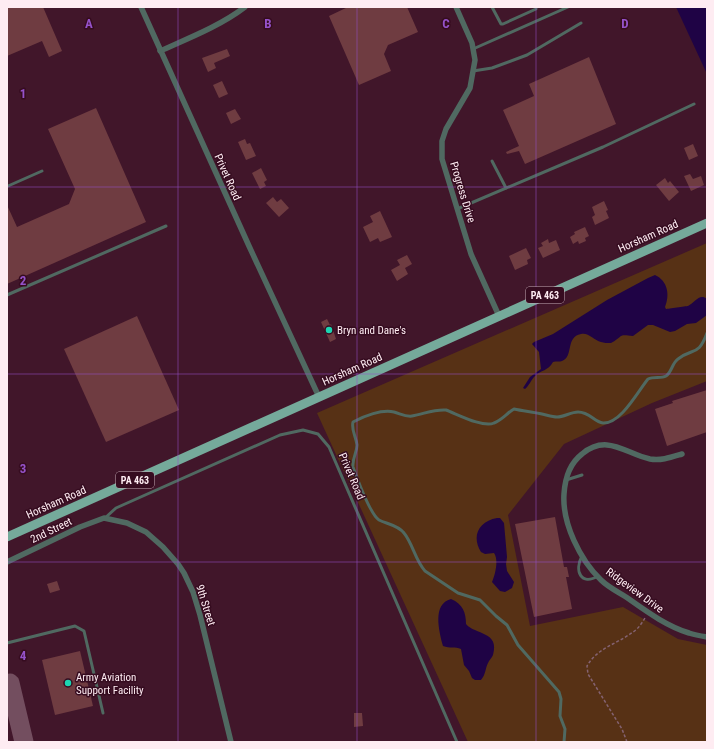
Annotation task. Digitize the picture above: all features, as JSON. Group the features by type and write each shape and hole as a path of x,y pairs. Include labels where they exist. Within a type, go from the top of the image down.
{"main road":[{"name":"Horsham Road","path":"7,537 707,223"}],"street":[{"name":"Privet Road","path":"142,7 160,50 319,397"},
{"path":"160,50 217,24 236,14 245,7"},
{"name":"Progress Drive","path":"456,7 472,43 475,60 470,88 446,129 442,140 442,159 471,254 499,316"},
{"name":"Ridgeview Drive","path":"682,454 665,459 650,459 613,445 596,446 582,453 570,466 565,480 564,505 571,534 582,556 601,580 660,620 689,633 707,637"},
{"name":"2nd Street","path":"7,562 80,527 104,518"},
{"name":"9th Street","path":"104,518 127,522 146,532 170,554 184,573 197,604 231,742"}],"lane":[{"path":"492,7 501,24 503,24 536,9 536,7"},
{"path":"473,49 568,7"},
{"path":"473,71 492,68 527,55 581,23"},
{"path":"457,209 603,147 694,104"},
{"path":"492,161 506,188"},
{"path":"8,186 42,171"},
{"path":"7,295 166,226"},
{"path":"564,742 565,729 560,716 561,699 559,692 518,645 507,625 480,600 458,593 425,570 421,566 403,531 378,519 371,510 353,467 352,460 357,445 352,427 353,422 365,416 387,411 406,416 413,416 439,410 446,410 483,424 490,424 500,420 514,409 556,417 577,412 585,413 602,423 608,422 614,420 627,407 648,379 653,376 663,377 668,375 678,359 699,349 707,333"},
{"name":"Privet Road","path":"104,518 116,508 280,435 303,430 318,434 329,447 457,742"},
{"path":"565,480 582,475"},
{"path":"582,556 579,562 579,574 583,578 587,579 592,579 598,576"},
{"path":"7,643 75,626 84,631 103,713"}],"path":[{"path":"627,742 622,729 588,674 587,666 594,656 601,650 633,632 640,626 648,612"}],"shaded area":[{"path":"676,7 707,7 707,74"},
{"path":"707,243 707,381 652,403 564,444 508,515 530,626 623,607 678,639 707,645 707,742 468,742 317,413"},
{"path":"655,275 663,281 667,289 666,309 688,306 699,298 704,297 707,299 707,315 696,323 687,324 675,331 670,332 653,325 648,325 633,336 622,335 611,343 604,343 589,335 581,334 573,339 566,359 553,362 547,369 535,376 525,389 523,388 530,377 541,369 539,352 532,344 534,342 553,334 607,300"},
{"path":"500,518 504,523 507,571 514,582 512,588 505,592 500,591 492,582 496,563 494,553 485,554 481,552 477,540 478,530 481,526 486,522"},
{"path":"451,599 458,603 463,609 466,624 470,628 486,635 493,642 493,655 488,662 484,676 481,680 475,680 472,678 464,665 461,649 443,646 438,619 439,612 441,606"}],"building":[{"path":"7,7 43,7 62,51 49,57 42,41 7,56"},
{"path":"348,7 407,7 418,32 388,45 384,54 391,71 359,85 329,16"},
{"path":"227,49 230,56 214,63 216,68 208,72 202,58"},
{"path":"589,57 616,124 525,164 519,151 507,154 506,152 519,146 503,110 534,96 529,84"},
{"path":"222,81 228,94 219,98 213,85"},
{"path":"96,108 146,222 7,284 7,205 17,227 69,204 75,189 48,129"},
{"path":"235,109 241,119 231,124 226,113"},
{"path":"245,139 247,144 250,143 256,156 246,160 238,142"},
{"path":"693,144 698,156 689,160 684,148"},
{"path":"261,168 267,180 264,182 266,186 260,189 252,173"},
{"path":"690,174 693,179 701,176 704,185 691,191 684,176"},
{"path":"665,178 668,183 670,181 679,192 669,201 656,185"},
{"path":"273,197 277,202 281,199 289,208 279,217 266,203"},
{"path":"604,201 608,210 606,211 609,218 595,225 592,217 595,215 592,207"},
{"path":"380,211 392,237 380,242 378,238 370,242 363,227 373,222 370,216"},
{"path":"585,227 589,236 585,238 586,241 579,244 578,241 573,244 570,237 575,234 574,232"},
{"path":"548,239 549,243 556,240 560,250 543,258 538,248 543,246 541,243"},
{"path":"526,248 531,258 527,260 528,264 515,270 509,256"},
{"path":"407,255 412,264 405,268 408,274 397,281 391,270 400,265 397,260"},
{"path":"137,316 179,410 106,442 64,349"},
{"name":"Bryn and Dane's","path":"327,319 330,325 331,324 336,339 330,342 321,322"},
{"path":"707,390 707,432 667,446 655,409 673,403 672,401"},
{"path":"555,517 564,567 567,567 569,577 566,577 572,609 534,617 515,524"},
{"path":"57,581 60,590 50,593 47,584"},
{"name":"Army Aviation Support Facility","path":"80,651 93,706 55,715 42,660"},
{"path":"354,713 362,713 363,726 354,727"}],"taxiway":[{"path":"10,683 24,742"}],"place":[{"name":"Bryn and Dane's","path":"329,330"},
{"name":"Army Aviation Support Facility","path":"68,683"}]}
